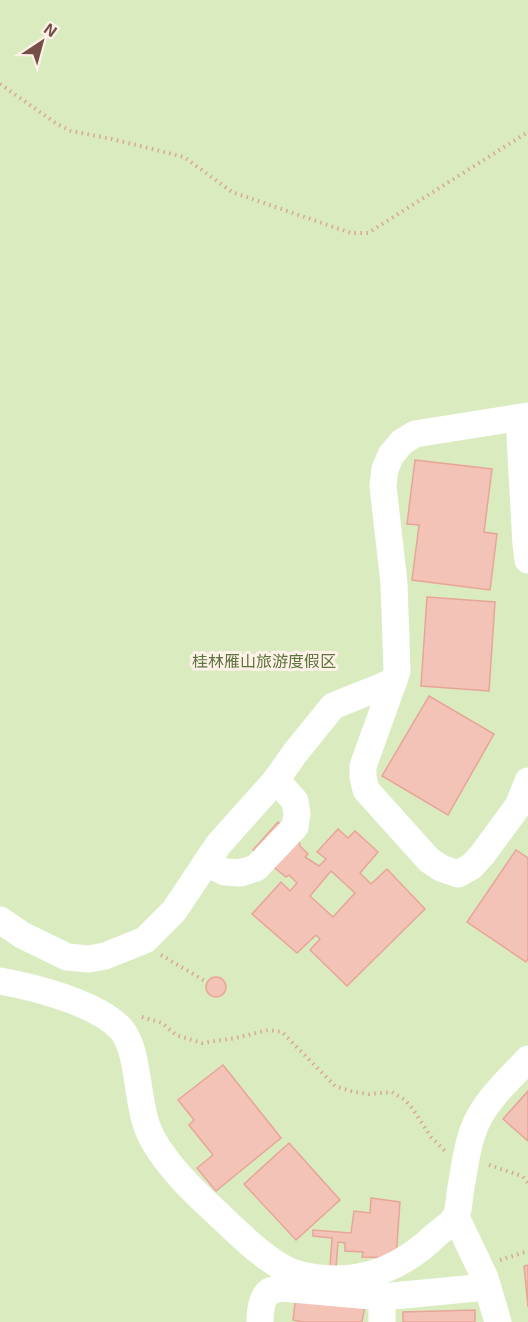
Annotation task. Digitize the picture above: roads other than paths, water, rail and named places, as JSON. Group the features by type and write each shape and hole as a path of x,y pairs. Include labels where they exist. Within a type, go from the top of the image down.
{"lane":[{"path":"528,560 523,417 415,434 402,442 391,455 385,469 383,486 394,583 397,671 363,766 366,790 429,860 441,868 458,874 472,866 482,855 518,806 528,781"},
{"path":"0,920 22,935 67,957 88,959 105,956 145,940 174,911 218,845 276,780 333,706 394,680"},
{"path":"206,863 232,873 256,868 295,827 296,801 276,780"},
{"path":"57,995 67,957"},
{"path":"0,981 57,995 98,1012 121,1030 134,1059 144,1119 159,1149 186,1182 241,1236 288,1270 302,1276 332,1279 379,1272 411,1257 456,1217"},
{"path":"498,1322 485,1278 456,1217 472,1132 482,1111 528,1059"},
{"path":"260,1322 263,1302 270,1291 281,1288 382,1309 487,1287"}],"park label":[{"name":"桂林雁山旅游度假区","path":"264,661"}]}
